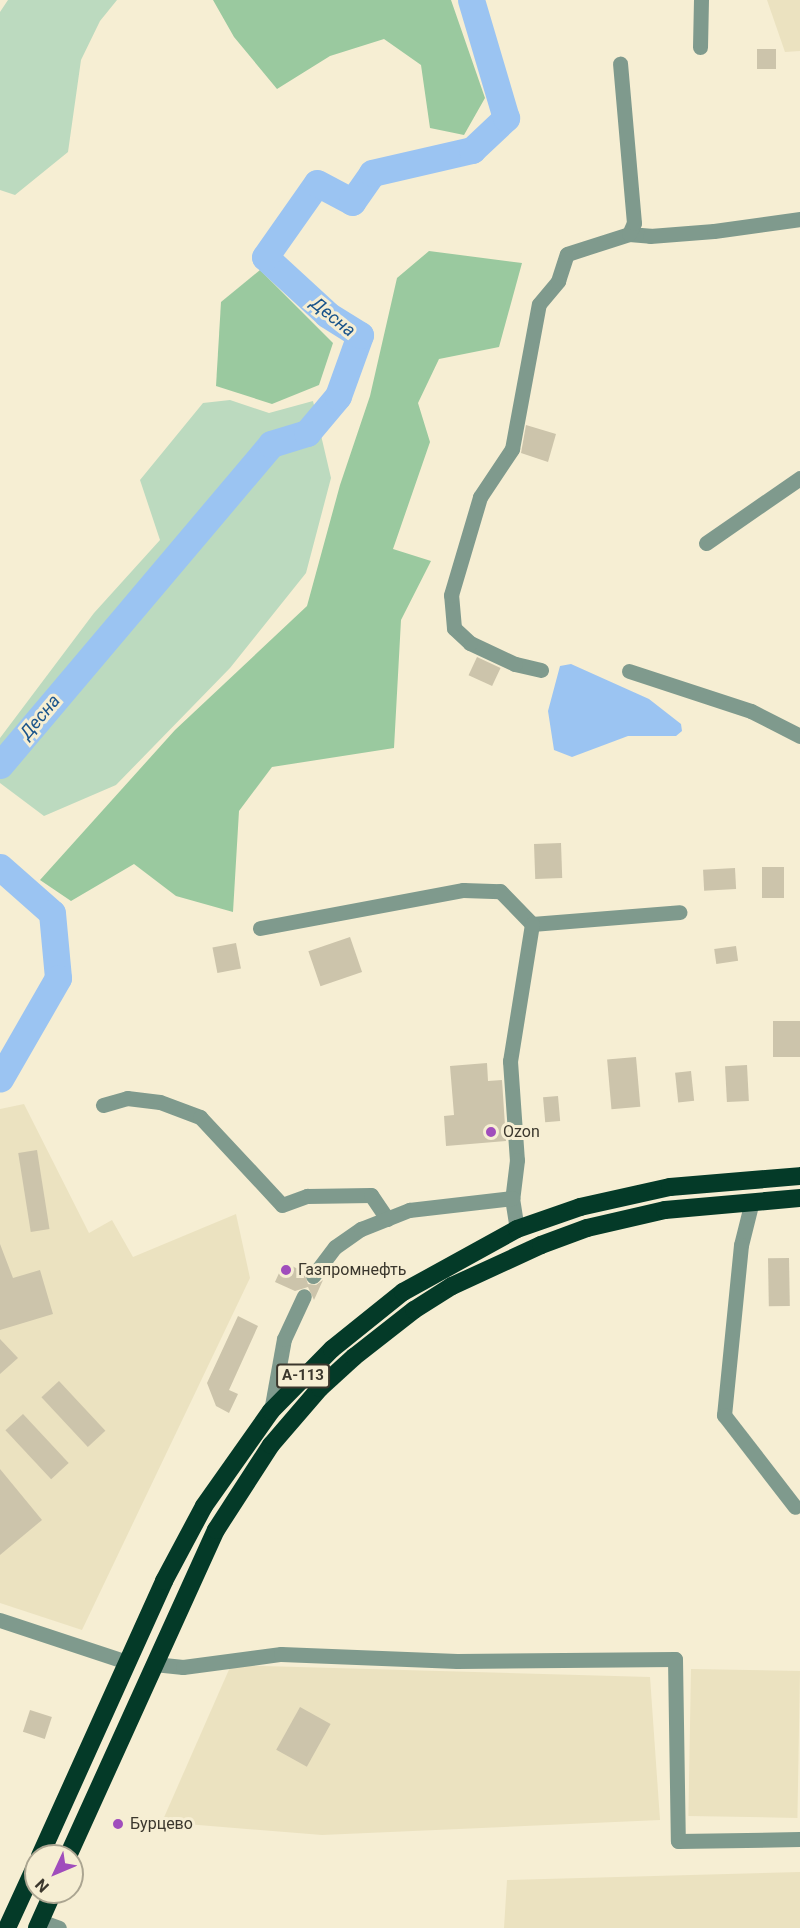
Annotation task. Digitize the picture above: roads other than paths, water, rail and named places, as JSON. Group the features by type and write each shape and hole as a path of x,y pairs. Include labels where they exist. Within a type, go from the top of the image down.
{"highway":[{"name":"А-113","path":"45,1844 127,1662 204,1506 271,1412 300,1378 369,1317 440,1269 517,1229 580,1207 670,1187 800,1176"},
{"name":"А-113","path":"74,1844 154,1664 237,1494 272,1445 320,1388 378,1336 452,1286 541,1245 587,1228 665,1210 800,1198"},
{"path":"7,1928 24,1890"},
{"path":"38,1924 47,1904"}],"street":[{"path":"700,47 701,0"},
{"path":"620,64 633,199 634,223 629,234"},
{"path":"541,670 515,664 470,643 454,628 451,595 480,497 512,449 539,304 558,281 567,254 629,234 650,236 714,231 800,219"},
{"path":"706,543 800,478"},
{"path":"629,672 752,711 800,736"},
{"path":"260,928 463,890 500,891 532,924"},
{"path":"532,924 680,912"},
{"path":"517,1229 512,1198 517,1160 510,1061 532,924"},
{"path":"103,1105 127,1098 160,1102 200,1118 282,1205 308,1196 371,1195 387,1219"},
{"path":"313,1276 335,1248 361,1229 409,1210 512,1198"},
{"path":"752,1201 741,1245 724,1415 795,1507"},
{"path":"271,1412 284,1339 304,1296"},
{"path":"0,1620 127,1662"},
{"path":"154,1664 183,1667 281,1654 457,1661 675,1659 678,1841 800,1839"},
{"path":"38,1924 59,1928"}],"water":[{"path":"571,664 649,699 681,724 682,731 676,736 628,736 572,757 554,750 548,711 560,666"}],"waterway":[{"name":"Десна","path":"0,765 271,444 307,433 338,396 360,335 327,314 265,257 317,183 352,202 372,173 472,150 506,118 471,0"},
{"name":"Десна","path":"0,867 52,913 58,978 0,1079"}],"place":[{"name":"Ozon","path":"491,1132"},
{"name":"Газпромнефть","path":"286,1270"},
{"name":"Бурцево","path":"118,1824"}]}
